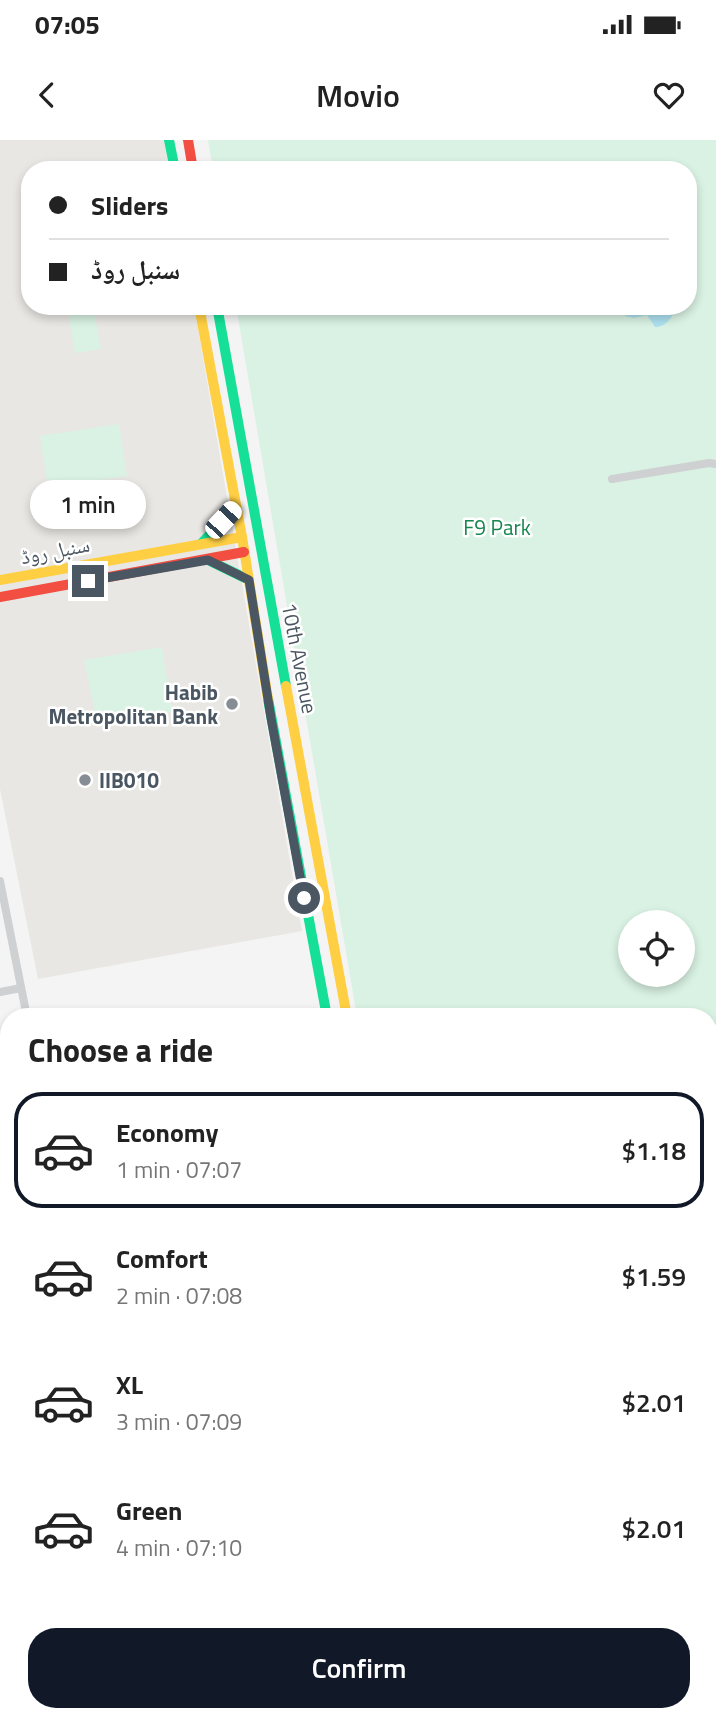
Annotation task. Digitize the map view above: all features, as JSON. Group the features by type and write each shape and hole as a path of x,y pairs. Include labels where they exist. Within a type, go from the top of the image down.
{"main road":[{"path":"169,140 173,161"},
{"path":"188,140 192,161"},
{"name":"10th Avenue","path":"201,315 242,537 271,718 325,1008"},
{"name":"10th Avenue","path":"219,315 345,1008"},
{"path":"207,348 225,346"},
{"path":"201,544 236,507"},
{"name":"سنبل روڈ","path":"0,580 242,537"},
{"name":"سنبل روڈ","path":"0,597 244,552"},
{"path":"208,560 249,580"}],"street":[{"path":"612,479 714,462"},
{"path":"0,881 25,1008"},
{"path":"0,992 21,988"}],"shaded area":[{"path":"0,140 164,140 168,161 21,161 21,315 196,315 302,931 38,979 0,789"}],"green space":[{"name":"F9 Park","path":"208,140 716,140 716,1008 355,1008 238,315 697,315 697,161 212,161"},
{"path":"69,315 95,315 101,349 75,353"},
{"path":"119,424 127,476 48,488 40,436"},
{"path":"162,647 172,712 98,726 84,660"}],"water":[{"path":"625,315 647,315 634,318"},
{"path":"647,315 673,315 666,323 655,327"}],"traffic: fast":[{"path":"169,140 173,161"},
{"path":"219,315 286,686"},
{"path":"201,544 236,507"},
{"path":"208,560 249,580"},
{"path":"268,699 325,1008"}],"traffic: slow":[{"path":"201,315 242,537 268,699"},
{"path":"0,580 242,537"},
{"path":"286,686 345,1008"}],"traffic: jam":[{"path":"188,140 192,161"},
{"path":"0,597 244,552"}],"place":[{"name":"Habib Metropolitan Bank","path":"232,704"},
{"name":"IIB010","path":"85,780"}],"route":[{"path":"88,581 208,560 249,580 304,898"}]}
